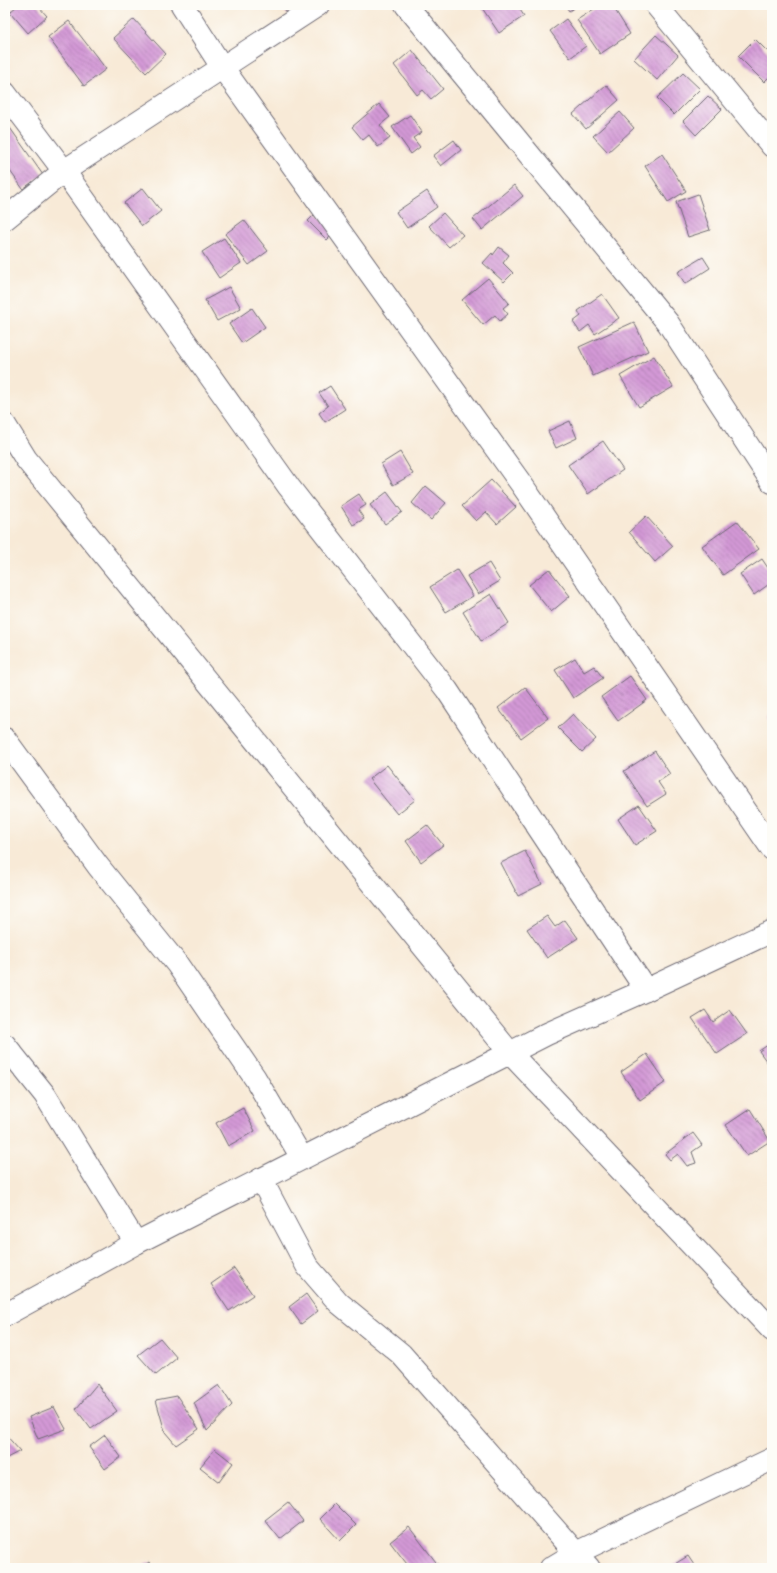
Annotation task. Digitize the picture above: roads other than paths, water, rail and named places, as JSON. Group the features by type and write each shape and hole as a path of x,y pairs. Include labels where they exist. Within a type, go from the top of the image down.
{"street":[{"path":"182,5 222,68 522,485 772,849"},
{"path":"5,219 64,171 318,5"},
{"path":"406,5 668,323 772,482"},
{"path":"656,5 772,146"},
{"path":"5,93 64,171 289,487 447,690 646,990"},
{"path":"5,425 26,459 510,1054 772,1330"},
{"path":"5,739 98,866 177,964 255,1078 302,1158"},
{"path":"5,1315 136,1244 261,1179 547,1034 646,990 772,931"},
{"path":"5,1045 45,1095 136,1244"},
{"path":"261,1179 307,1266 339,1303 401,1354 582,1560"},
{"path":"551,1568 582,1560 772,1459"}]}
